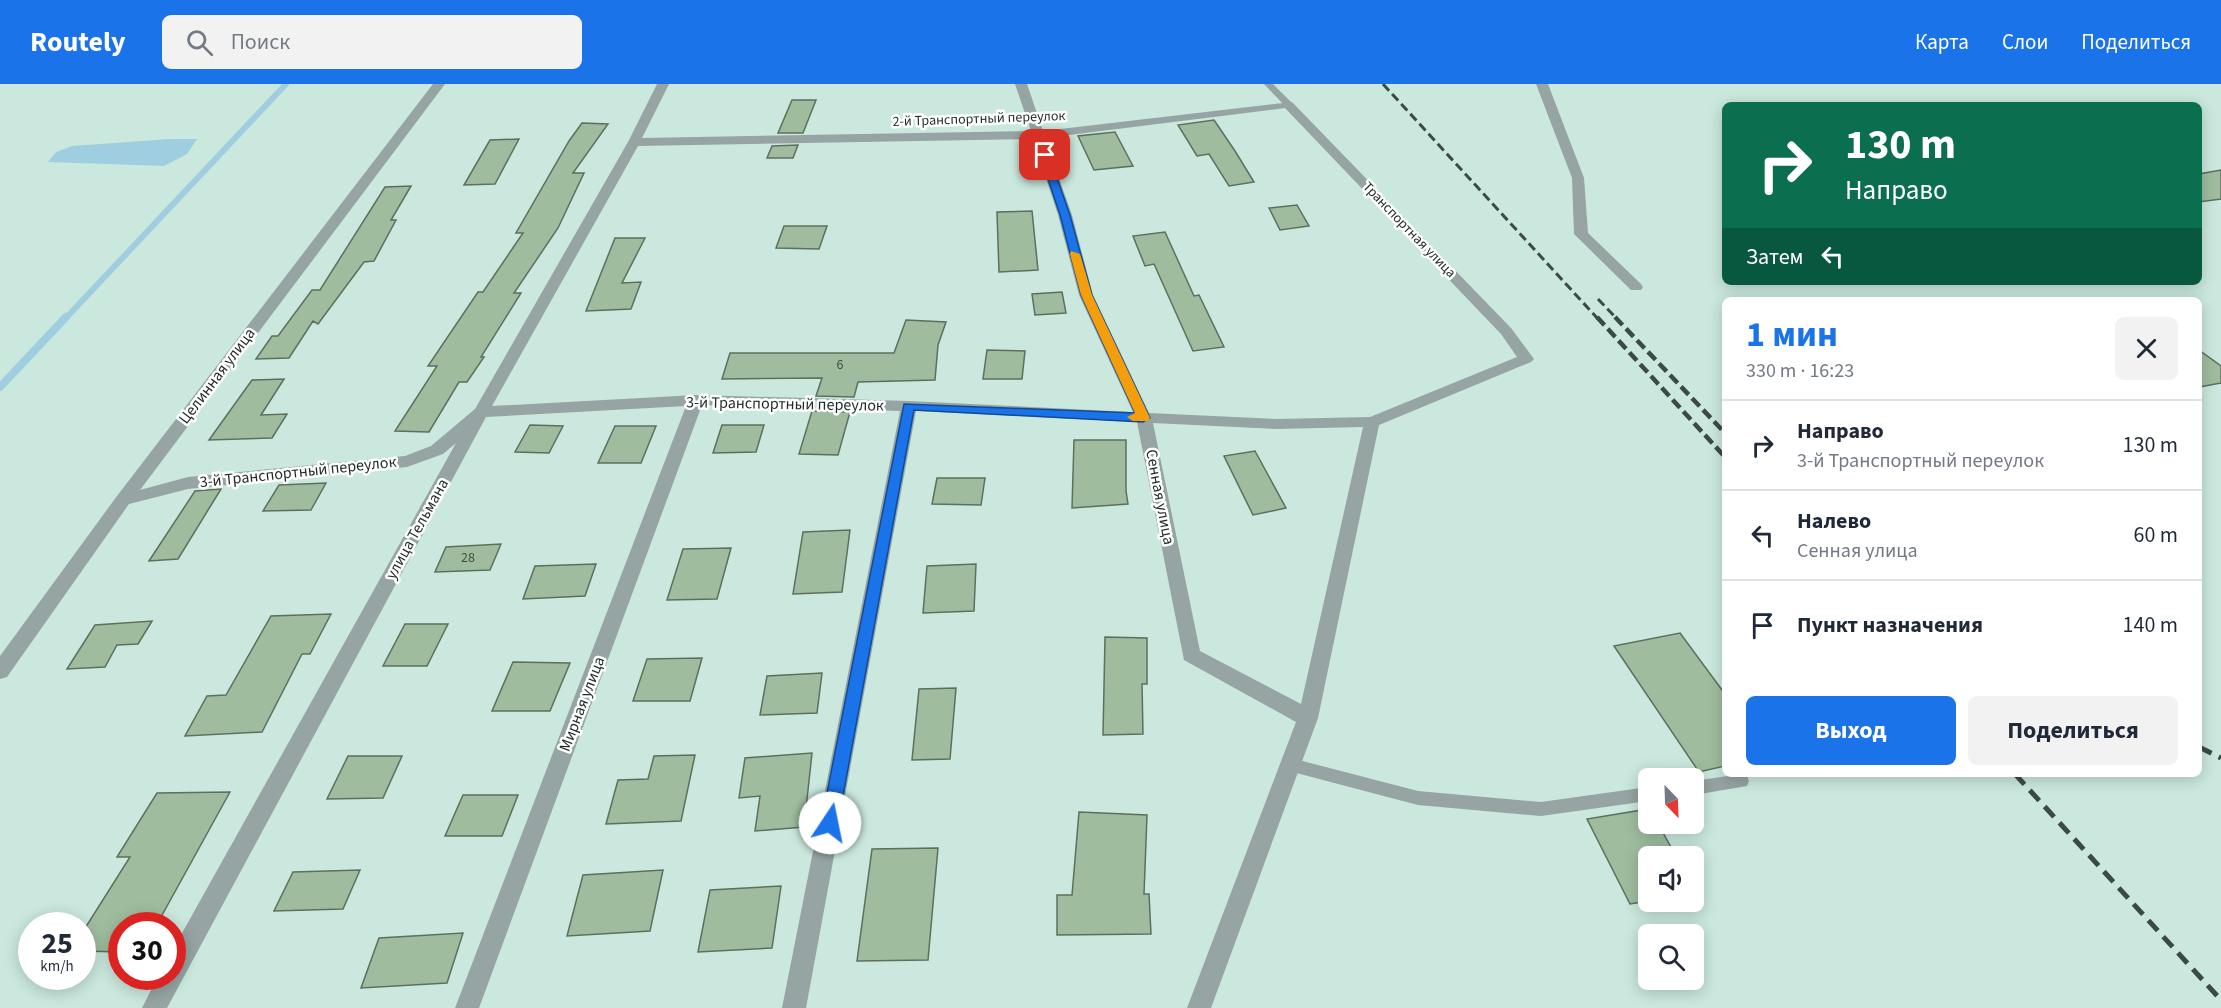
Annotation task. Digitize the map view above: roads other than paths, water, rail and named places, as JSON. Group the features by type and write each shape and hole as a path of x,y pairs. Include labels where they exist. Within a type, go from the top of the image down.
{"street":[{"name":"Целинная улица","path":"0,671 123,500 439,84"},
{"name":"улица Тельмана","path":"186,950 481,412 634,142 663,84"},
{"name":"Сенная улица","path":"1021,84 1065,215 1086,295 1143,418 1191,655 1308,718"},
{"path":"1542,84 1578,178 1581,234 1636,287"},
{"name":"2-й Транспортный переулок","path":"634,142 1038,135 1288,104"},
{"name":"Транспортная улица","path":"1288,104 1506,331 1526,359"},
{"name":"3-й Транспортный переулок","path":"123,500 188,483 407,461 437,450 481,412 696,400 909,406 1276,424 1372,422 1526,359"},
{"name":"Мирная улица","path":"467,1008 696,400"},
{"path":"794,1008 909,406"},
{"path":"1199,1008 1308,718 1372,422"},
{"name":"улица Тельмана","path":"154,1008 164,990"}],"lane":[{"path":"1268,84 1288,104"},
{"path":"1291,765 1418,798 1541,809 1638,795"},
{"path":"1704,787 1741,781"}],"water":[{"path":"197,139 187,154 164,166 48,162 56,152 72,146"}],"waterway":[{"path":"65,319 286,84"},
{"path":"0,387 66,317"}],"railway":[{"path":"1383,84 1598,319"},
{"path":"1598,299 1617,319"},
{"path":"1597,317 1722,454"},
{"path":"1615,317 1722,430"},
{"path":"2202,748 2221,758"},
{"path":"2018,777 2221,1000"}]}
